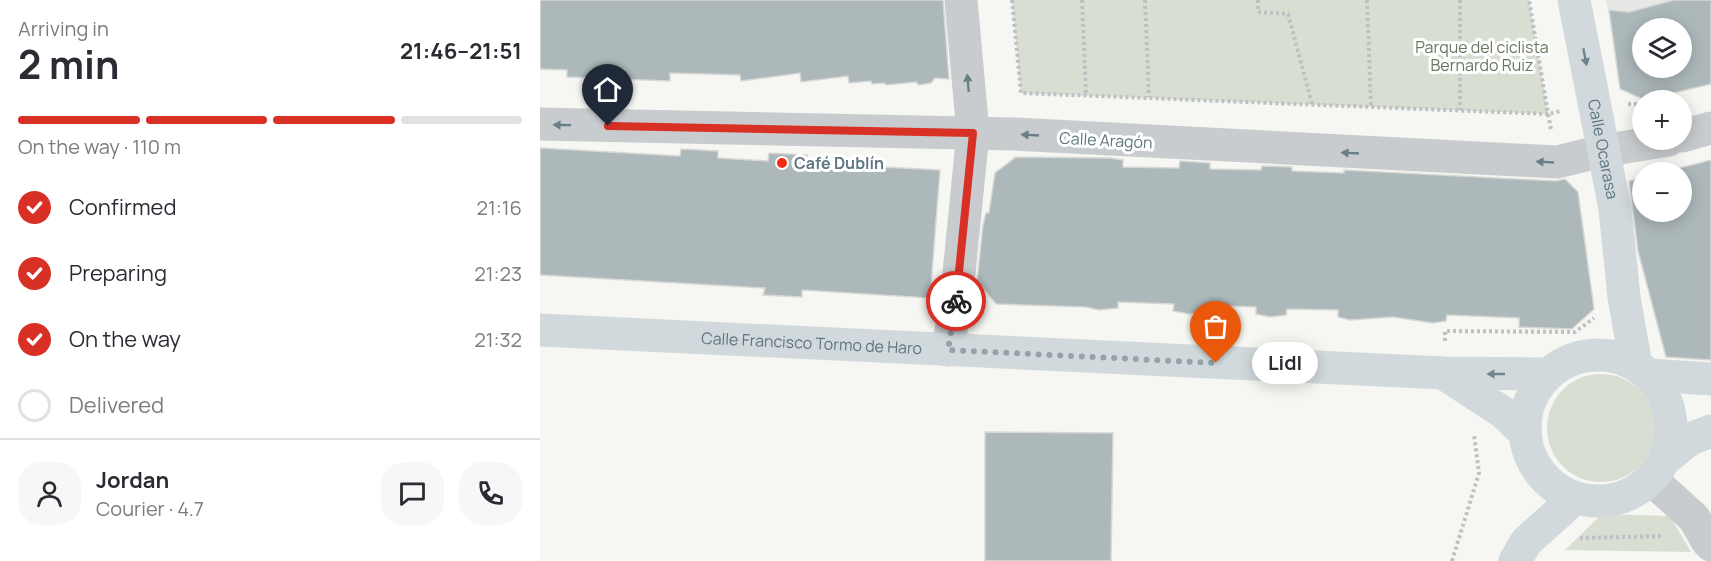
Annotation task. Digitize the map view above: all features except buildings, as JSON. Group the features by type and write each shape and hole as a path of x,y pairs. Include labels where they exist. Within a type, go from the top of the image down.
{"street":[{"path":"948,350 957,293 973,133 961,0"},
{"name":"Calle Ocarasa","path":"1574,0 1615,209 1624,297 1642,370"},
{"name":"Calle Aragón","path":"540,124 973,133 1557,162 1632,146"},
{"path":"1692,133 1711,128"},
{"name":"Calle Ocarasa","path":"1599,355 1624,297"},
{"name":"Calle Francisco Tormo de Haro","path":"540,330 1443,373 1548,374"},
{"path":"1658,469 1671,437 1671,414 1663,393 1642,370 1618,357 1581,356 1563,363 1548,374 1534,391 1526,410 1524,432 1529,454 1540,474 1556,488 1575,498 1595,501 1615,500 1634,492 1690,439 1711,431"},
{"path":"1642,370 1711,379"},
{"path":"1443,373 1504,413 1524,432"},
{"path":"1658,469 1711,545"},
{"path":"1520,551 1540,474"},
{"path":"1520,551 1575,498"}],"path":[{"path":"1012,0 1021,93 1548,114 1529,0"},
{"path":"1082,0 1086,94"},
{"path":"1145,0 1149,97"},
{"path":"1258,0 1258,12 1288,14 1312,104"},
{"path":"1367,0 1371,106"},
{"path":"1460,0 1460,110"},
{"path":"1577,538 1681,535 1694,518"}],"shaded area":[{"path":"1606,0 1685,0 1610,20"}],"green space":[{"name":"Parque del ciclista Bernardo Ruiz","path":"1012,0 1529,0 1548,114 1021,93"},
{"path":"1601,374 1622,378 1639,390 1651,407 1655,428 1651,449 1639,466 1622,478 1601,482 1580,478 1563,466 1551,449 1547,428 1551,407 1563,390 1580,378"},
{"path":"1602,514 1670,516 1691,552 1565,550"}],"way so far":[{"path":"956,301 948,350 1216,363"}],"place":[{"name":"Café Dublín","path":"782,163"},
{"name":"Lidl","path":"1216,363"}],"route":[{"path":"608,126 973,133 956,301"}]}
